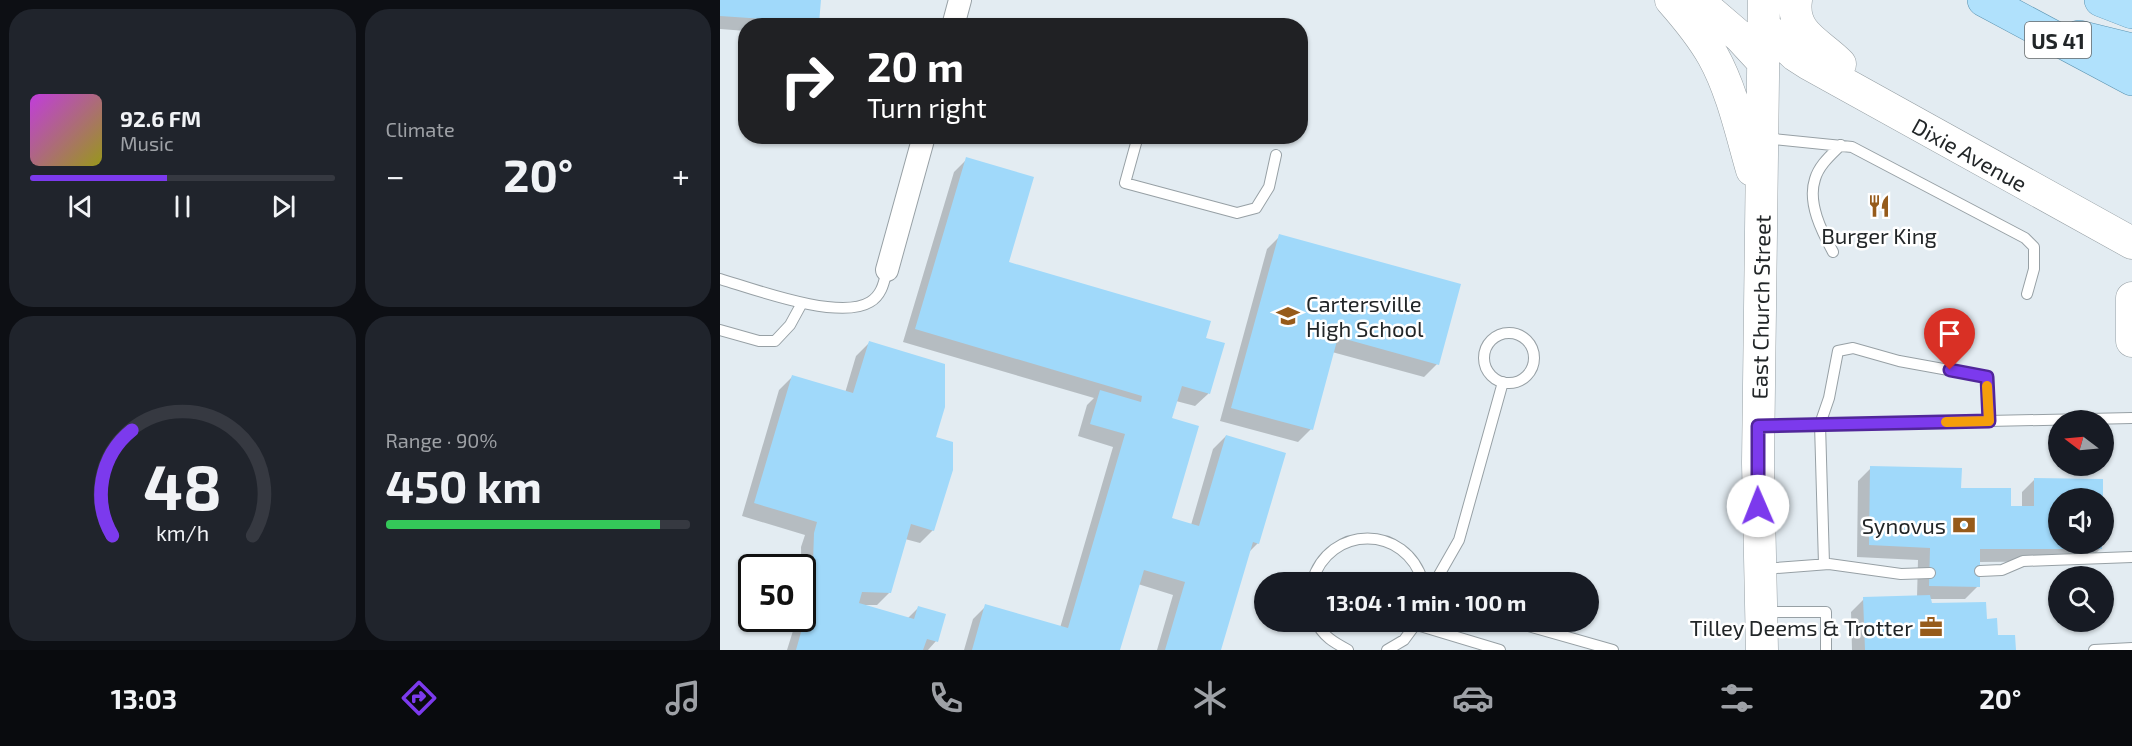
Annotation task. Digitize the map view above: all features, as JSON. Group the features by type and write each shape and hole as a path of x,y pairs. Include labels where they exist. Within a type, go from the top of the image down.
{"main road":[{"path":"1671,0 1699,33 1714,57 1735,112 1761,200"},
{"path":"1697,0 1739,36 1763,76 1776,76 1789,69 1809,64"},
{"path":"1764,13 1782,0"},
{"path":"1796,0 1796,22 1804,33 1835,59 1868,97"},
{"name":"US 41","path":"1984,0 2132,79"},
{"path":"2100,0 2132,12"},
{"name":"East Church Street","path":"1762,650 1758,426 1764,13"},
{"name":"Dixie Avenue","path":"1764,13 1795,55 1809,64 2132,243"},
{"path":"2042,31 2132,50"},
{"path":"2132,298 2132,341"}],"street":[{"path":"955,18 960,0"},
{"path":"887,270 922,144"}],"lane":[{"path":"1762,138 1851,147 2025,238 2034,247 2034,269 2027,294"},
{"path":"1136,144 1125,183 1237,213 1256,208 1269,187 1276,155"},
{"path":"1833,252 1821,230 1814,206 1815,180 1826,160 1841,145"},
{"path":"720,279 802,303 852,309 870,302 882,290 887,270"},
{"path":"720,330 759,341 775,341 790,325 802,303"},
{"path":"1511,333 1526,340 1531,346 1533,362 1526,376 1511,383 1503,382 1489,374 1485,366 1485,350 1495,337 1511,333"},
{"path":"1824,564 1820,424 1829,398 1838,351 1853,348 1899,361 1987,377 1989,421"},
{"path":"1441,572 1459,540 1503,382"},
{"path":"1758,426 2132,418"},
{"path":"1315,572 1326,555 1341,544 1358,538 1377,538 1394,544 1409,555 1420,572"},
{"path":"1980,571 2002,570 2023,561 2132,557"},
{"path":"1760,570 1824,564 1901,574 1930,573"},
{"path":"1761,612 1826,612 1826,650"},
{"path":"1323,632 1332,642 1348,650"},
{"path":"1387,650 1404,640 1411,632"},
{"path":"1445,632 1500,650"},
{"path":"1550,632 1613,650"},
{"path":"2094,650 2132,648"}],"building":[{"path":"720,0 821,0 819,18 720,16"},
{"path":"966,157 1034,177 1009,262 1211,321 1206,338 1225,343 1210,394 1182,386 1172,418 1199,426 1172,518 1199,526 1226,435 1286,453 1259,544 1253,542 1221,650 1165,650 1185,582 1144,570 1120,650 972,650 985,604 1068,628 1125,434 1090,424 1100,390 1141,402 1142,396 915,329"},
{"path":"1279,234 1461,284 1439,365 1338,337 1313,430 1231,408"},
{"path":"869,341 945,364 945,407 936,437 953,442 953,470 934,531 911,524 891,593 862,592 859,603 914,619 918,606 946,614 938,642 927,639 923,650 796,650 801,632 816,632 816,554 813,554 817,522 754,503 792,375 853,393"},
{"name":"Synovus","path":"1870,466 1962,468 1961,488 2011,488 2011,506 2034,506 2034,478 2103,479 2103,488 2048,488 2048,549 1980,549 1980,587 1929,586 1930,548 1869,545"},
{"name":"Tilley Deems & Trotter","path":"1930,595 1932,603 1986,602 1987,619 1997,618 1998,635 2015,635 2016,650 1865,650 1863,597"}],"slow traffic":[{"path":"1946,422 1989,421 1987,386"}],"place":[{"name":"Burger King","path":"1879,206"},
{"name":"Cartersville High School","path":"1288,316"},
{"name":"Synovus","path":"1964,525"},
{"name":"Tilley Deems & Trotter","path":"1931,627"}],"route":[{"path":"1758,506 1758,426 1989,421 1987,377 1950,370"}]}
